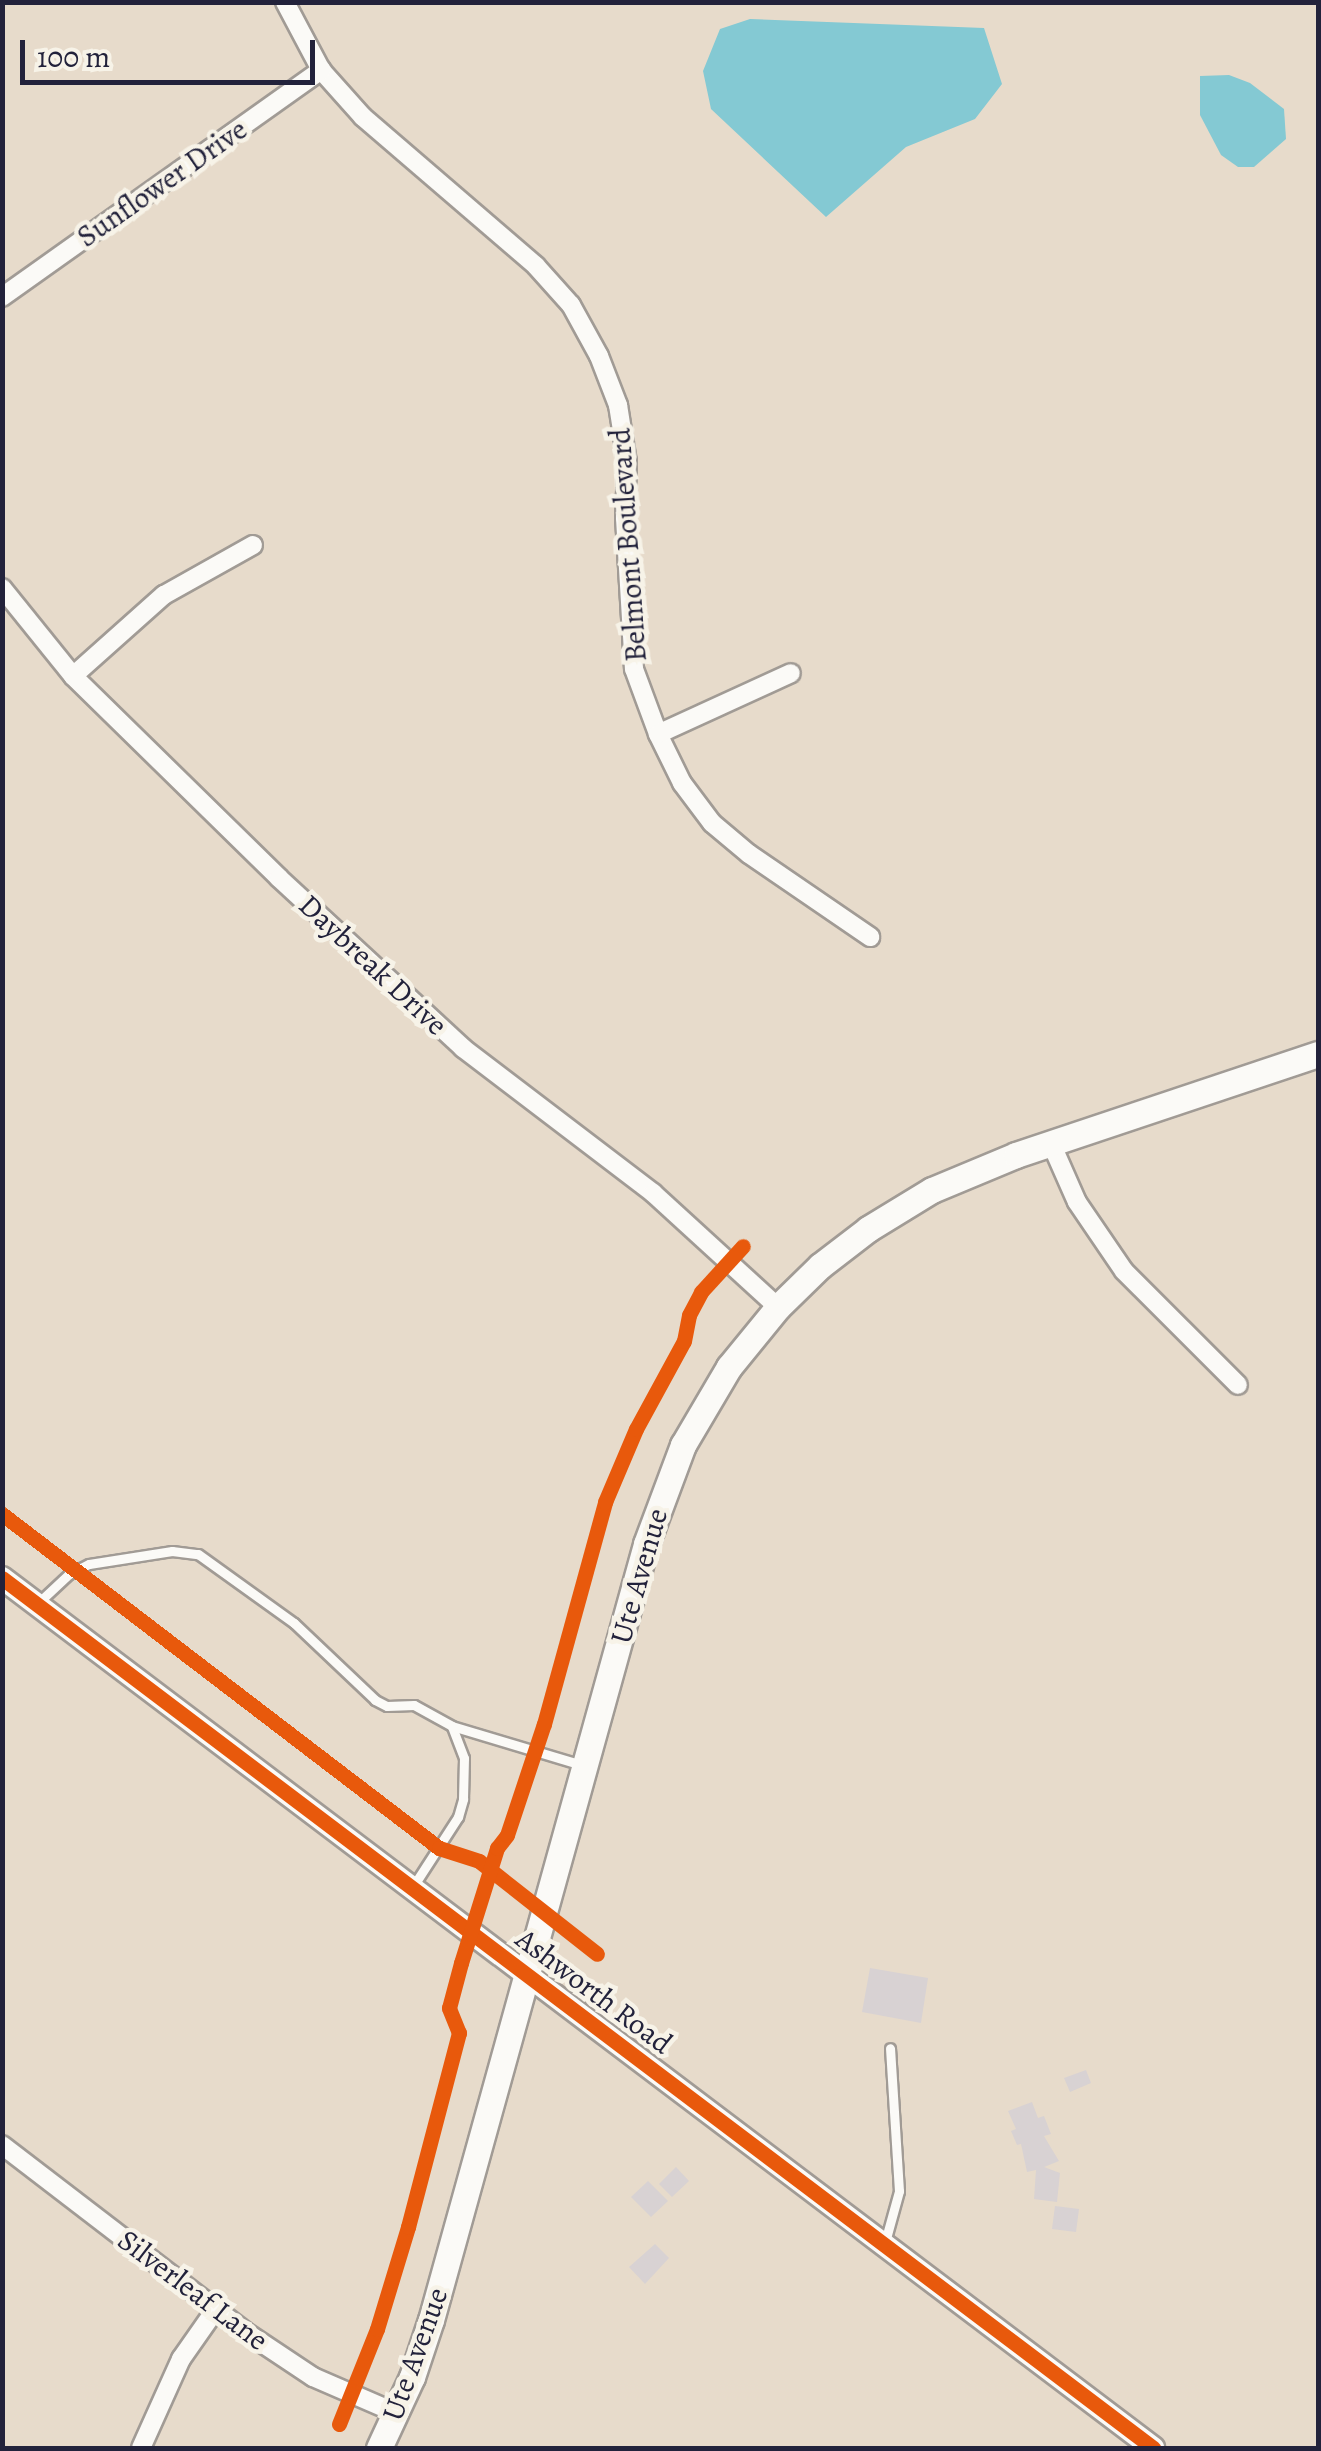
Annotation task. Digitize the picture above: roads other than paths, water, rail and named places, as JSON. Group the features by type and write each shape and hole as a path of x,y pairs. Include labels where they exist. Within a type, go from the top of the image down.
{"main road":[{"name":"Ute Avenue","path":"379,2448 431,2320 665,1486 705,1405 778,1307 820,1266 893,1212 974,1170 1318,1054"}],"street":[{"name":"Belmont Boulevard","path":"284,2 321,70 406,158 536,266 571,305 600,356 618,405 627,462 625,518 634,668 658,734 682,783 712,823 749,854 870,937"},
{"name":"Sunflower Drive","path":"2,297 321,70"},
{"path":"73,676 164,595 253,545"},
{"name":"Daybreak Drive","path":"2,588 73,676 279,878 463,1048 654,1192 778,1307"},
{"path":"658,734 790,673"},
{"path":"1051,1143 1077,1202 1124,1271 1238,1385"},
{"name":"Ashworth Road","path":"2,1578 1153,2448"},
{"name":"Silverleaf Lane","path":"2,2145 216,2309 312,2377 396,2414"},
{"path":"141,2448 181,2359 216,2309"}],"lane":[{"path":"36,1604 68,1574 89,1564 172,1551 198,1554 294,1622 375,1700 387,1706 414,1705 452,1726 585,1766"},
{"path":"410,1890 458,1817 463,1800 464,1758 452,1726"},
{"path":"884,2244 898,2191 890,2048"}],"water":[{"path":"750,19 984,28 1002,84 975,119 906,147 826,217 711,109 703,71 720,29"},
{"path":"1229,75 1250,83 1284,109 1286,139 1254,167 1238,167 1221,155 1200,115 1200,76"}]}
